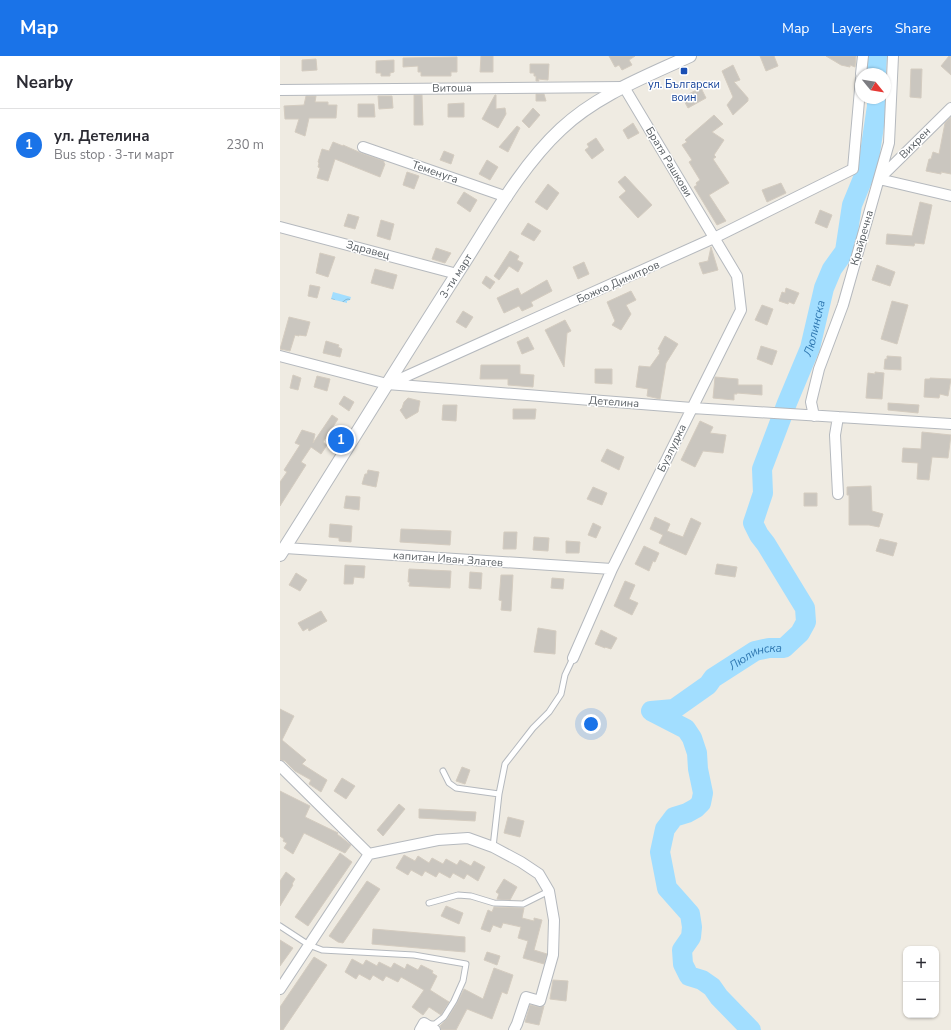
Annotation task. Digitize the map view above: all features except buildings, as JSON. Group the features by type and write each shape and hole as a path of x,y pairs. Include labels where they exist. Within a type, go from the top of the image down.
{"street":[{"name":"3-ти март","path":"282,552 457,274 532,160 561,129 579,113 624,86 690,56"},
{"path":"862,68 863,56"},
{"name":"Крайречна","path":"814,416 810,402 819,369 843,305 889,143 893,56"},
{"name":"Витоша","path":"280,90 624,86"},
{"name":"Братя Рашкови","path":"624,86 714,238"},
{"name":"Божко Димитров","path":"388,384 714,238 845,174 853,169 859,104"},
{"name":"Вихрен","path":"879,179 951,108"},
{"name":"Теменуга","path":"362,147 507,197"},
{"path":"879,179 951,196"},
{"name":"Здравец","path":"280,227 457,274"},
{"name":"Бузлуджа","path":"572,658 612,570 741,310 737,276 714,238"},
{"name":"Детелина","path":"280,356 388,384 692,408 951,424"},
{"path":"838,417 834,435 838,494"},
{"name":"капитан Иван Златев","path":"282,552 612,570"},
{"path":"280,766 369,854"},
{"path":"280,989 369,854 438,840 468,838 493,847 522,862 540,874 549,891 554,920 553,955 540,1001 526,997 514,1030"},
{"path":"422,1027 435,1030"}],"lane":[{"path":"493,847 499,794 505,764 533,728 549,712 561,694 565,675 572,658"},
{"path":"443,771 456,788 499,794"},
{"path":"429,903 458,895 471,896 494,903 523,904 549,891"},
{"path":"280,926 309,945 322,950 414,955 466,964 463,981 454,1001 444,1017 435,1024 422,1027"}],"water":[{"path":"333,292 351,297 350,300 347,301 347,303 331,299"}],"waterway":[{"name":"Люлинска","path":"876,68 877,56"},
{"name":"Люлинска","path":"751,1030 719,997 712,987 702,980 689,976 683,964 682,950 691,937 692,927 690,914 667,888 660,852 665,829 674,817 687,813 696,808 701,803 703,793 698,769 697,753 692,738 686,729 651,711 674,709 708,685 713,678 755,651 769,648 784,648 800,633 806,622 805,608 753,523 763,493 762,469 810,348 824,288 832,269 845,251 852,205 868,166 877,104"}],"place":[{"name":"ул. Български воин","path":"684,71"},
{"name":"ул. Детелина","path":"341,440"}]}
